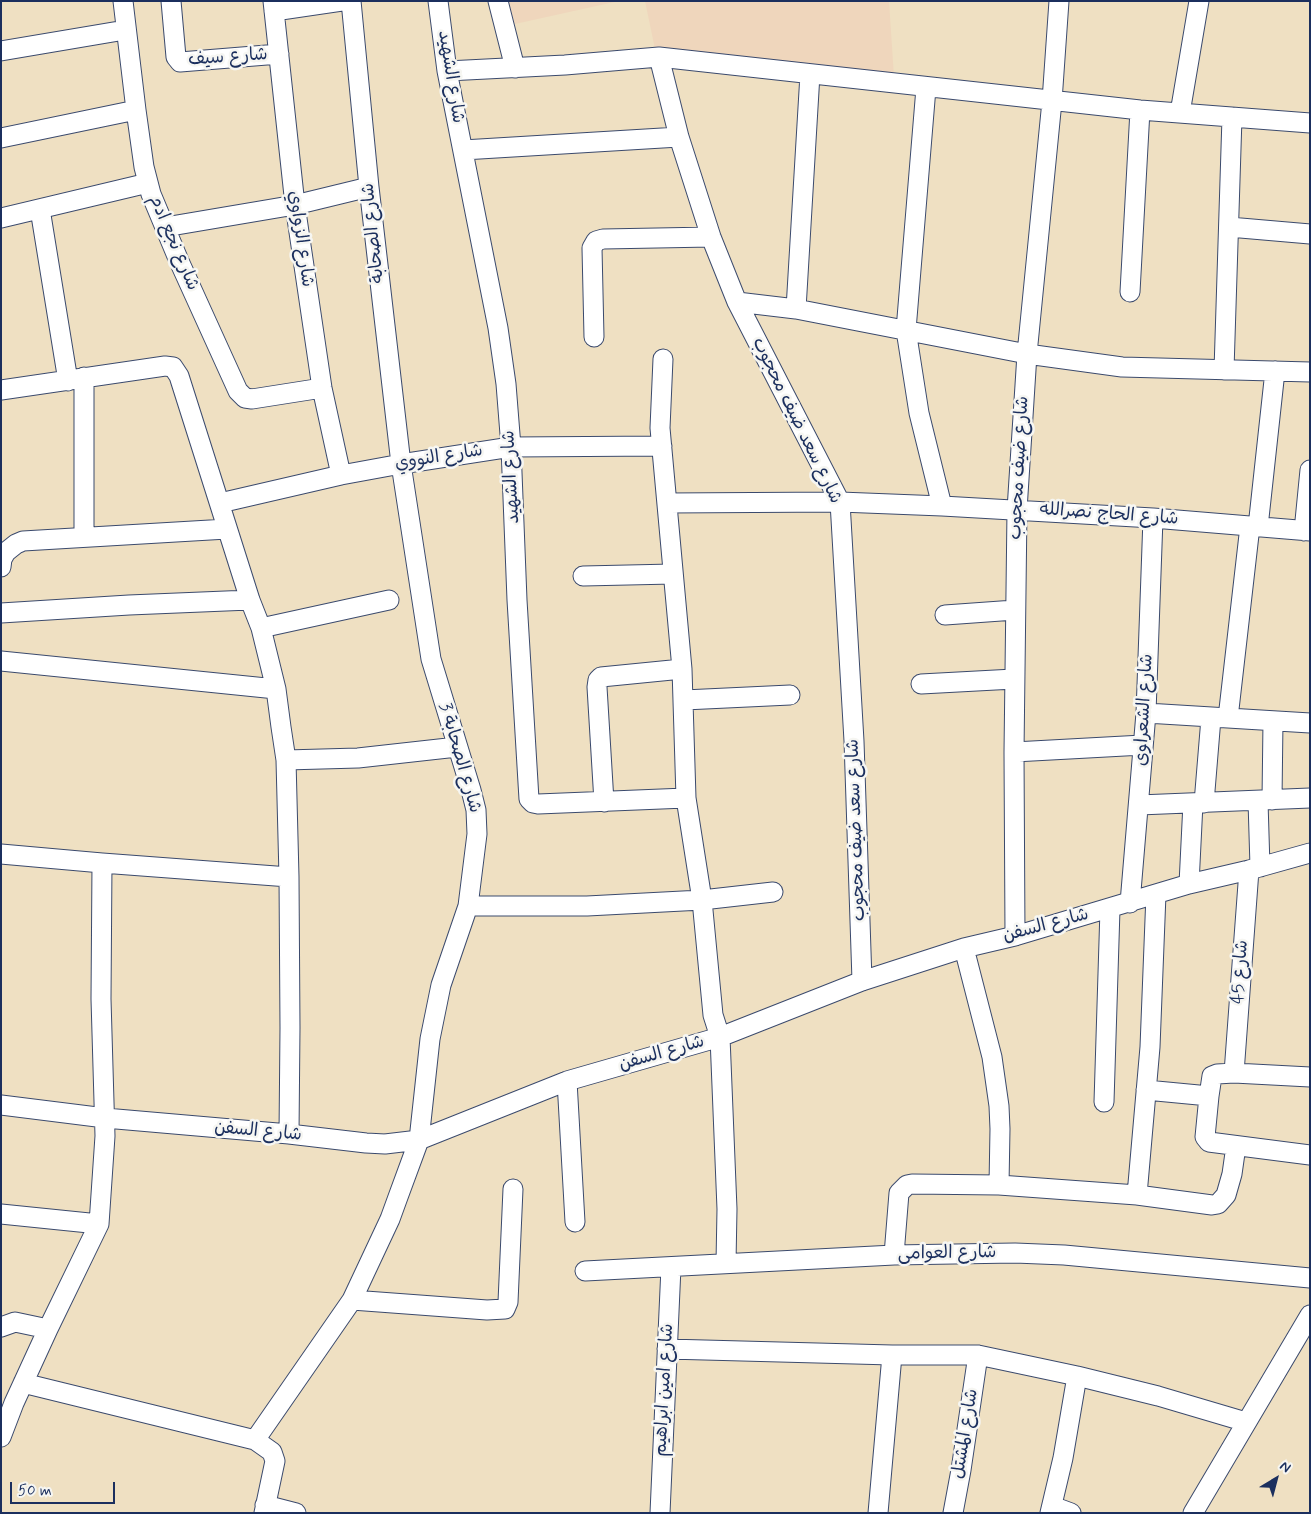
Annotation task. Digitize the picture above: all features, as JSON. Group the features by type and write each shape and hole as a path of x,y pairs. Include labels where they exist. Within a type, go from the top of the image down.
{"street":[{"name":"شارع نجع ادم","path":"123,1 125,30 148,183 179,261 241,395 252,399 322,388"},
{"name":"شارع سيف","path":"171,1 176,57 180,62 278,54"},
{"path":"274,6 342,1"},
{"name":"شارع الصحابة","path":"351,1 369,187 401,464"},
{"name":"شارع الشهيد","path":"438,1 447,71 498,328 506,384 511,447 517,600 529,799 533,803 538,804 686,798"},
{"path":"498,1 514,68"},
{"name":"شارع ضيف محجوب","path":"1015,936 1014,680 1017,510 1027,354 1060,1"},
{"path":"1180,113 1199,1"},
{"name":"شارع الزواوي","path":"274,6 295,205 322,388 341,475"},
{"path":"1,52 125,30"},
{"path":"447,71 565,65 659,57 1052,101 1310,124"},
{"name":"شارع سعد ضيف محجوب","path":"659,57 679,137 711,237 737,302 840,502 854,742 862,981"},
{"path":"796,310 810,74"},
{"path":"926,88 906,330 919,413 942,506"},
{"path":"1,138 136,110"},
{"path":"1130,292 1140,110"},
{"path":"1224,370 1232,117"},
{"path":"463,150 679,137"},
{"path":"1,218 148,183"},
{"path":"165,227 295,205 369,187"},
{"path":"40,209 76,379 84,536"},
{"path":"1229,226 1310,234"},
{"path":"594,337 592,248 596,241 603,239 711,237"},
{"path":"737,302 796,310 1027,354 1122,367 1310,372"},
{"path":"663,359 660,428 682,669 686,798 702,900 712,1015 720,1037 727,1200 726,1263"},
{"path":"1,390 165,366 173,368 179,376 250,600 261,628 276,689 286,760 290,1028 289,1134"},
{"path":"1189,884 1199,803 1220,718 1254,526 1275,371"},
{"name":"شارع النووي","path":"220,504 341,475 511,447 662,446"},
{"name":"شارع الصحابة 3","path":"255,1440 352,1300 390,1219 419,1140 434,1015 468,906 477,834 476,810 431,659 401,464"},
{"path":"1307,531 1310,470"},
{"name":"شارع الحاج نصرالله","path":"667,503 840,502 942,506 1153,518 1307,531"},
{"name":"شارع الشعراوى","path":"1130,903 1146,713 1153,518"},
{"path":"1,567 2,559 6,552 23,541 227,529"},
{"path":"583,576 673,574"},
{"path":"1,613 129,604 250,600"},
{"path":"261,628 389,600"},
{"path":"945,615 1015,610"},
{"path":"1,661 276,689"},
{"path":"604,802 598,680 600,677 682,669"},
{"path":"921,684 1014,680"},
{"path":"684,700 790,695"},
{"path":"1146,713 1310,723"},
{"name":"شارع 45","path":"1234,1073 1254,869 1265,801 1274,721"},
{"path":"1014,752 1143,745"},
{"path":"286,760 366,758 457,747"},
{"path":"1139,805 1310,798"},
{"name":"شارع السفن","path":"1,1105 105,1118 385,1144 419,1140 567,1081 720,1037 862,981 964,948 1015,936 1110,909 1189,884 1254,869 1310,853"},
{"path":"1,854 288,877"},
{"path":"1,1437 23,1383 99,1224 105,1118 101,999 102,863"},
{"path":"468,906 587,906 702,900 773,892"},
{"path":"1137,1194 1150,1047 1156,894"},
{"path":"1104,1102 1110,909"},
{"path":"964,948 992,1057 999,1106 998,1185"},
{"path":"1310,1078 1234,1073 1212,1076 1206,1140 1236,1146 1310,1155"},
{"path":"567,1081 575,1222"},
{"path":"1146,1090 1209,1096"},
{"path":"894,1255 899,1193 902,1188 912,1184 998,1185 1137,1194 1212,1205 1218,1204 1226,1195 1236,1146"},
{"path":"352,1300 487,1310 505,1309 508,1302 513,1188"},
{"path":"1,1214 99,1224"},
{"name":"شارع العوامى","path":"585,1271 894,1255 1015,1253 1064,1255 1310,1278"},
{"name":"شارع امين ابراهيم","path":"660,1513 671,1267"},
{"path":"1193,1513 1310,1315"},
{"path":"1,1327 15,1322 48,1329"},
{"path":"667,1349 892,1355 978,1355 1077,1376 1158,1396 1246,1422"},
{"path":"878,1513 892,1355"},
{"name":"شارع المشتل","path":"952,1513 961,1470 978,1355"},
{"path":"1071,1513 1051,1510 1063,1458 1077,1376"},
{"path":"23,1383 255,1440 275,1456 264,1509 296,1513"}],"shaded area":[{"path":"508,1 619,1 515,24"},
{"path":"645,1 889,1 894,77 656,54"}]}
